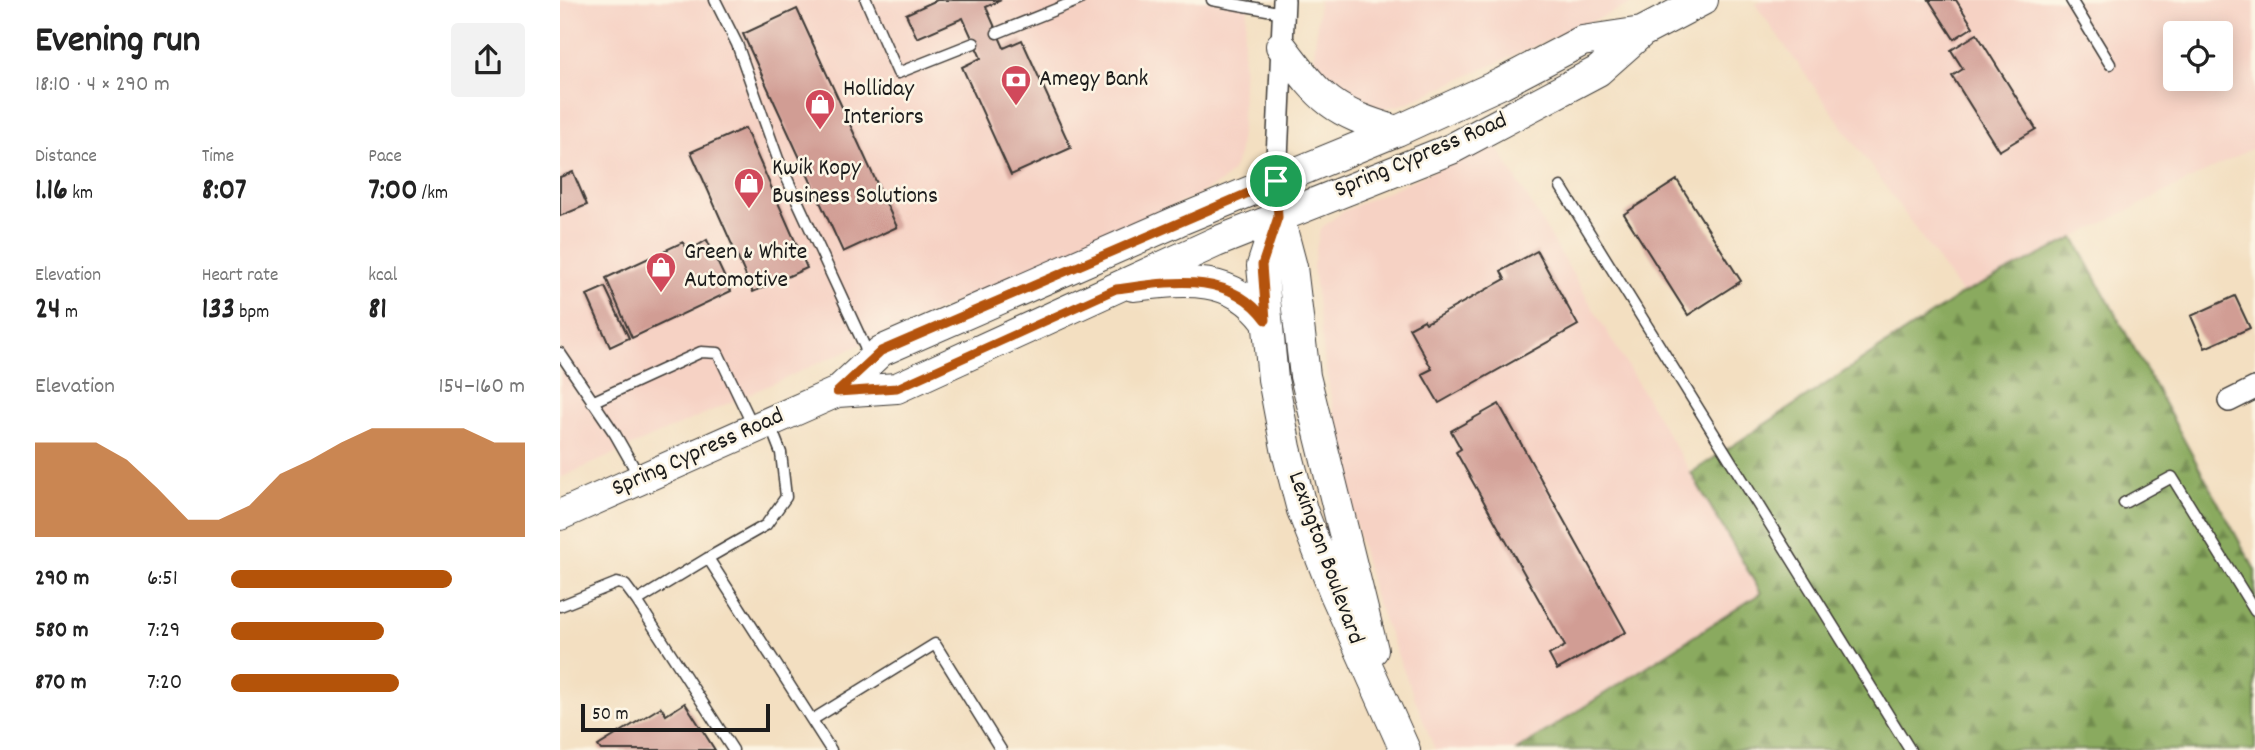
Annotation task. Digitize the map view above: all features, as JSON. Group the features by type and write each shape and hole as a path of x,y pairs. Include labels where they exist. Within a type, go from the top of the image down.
{"main road":[{"name":"Spring Cypress Road","path":"560,515 837,392 897,388 1216,242 1451,149 1598,71 1642,32 1703,0"},
{"name":"Spring Cypress Road","path":"837,392 881,351 1397,131 1502,83 1581,41 1642,32"},
{"path":"1281,46 1314,89 1334,108 1356,119 1397,131"},
{"name":"Lexington Boulevard","path":"1276,181 1278,217 1292,267 1306,376 1373,645 1378,689"},
{"name":"Lexington Boulevard","path":"1278,217 1262,265 1266,320 1286,448 1302,510 1359,652 1405,750"},
{"path":"1116,289 1151,284 1221,285 1254,303 1266,320"}],"street":[{"path":"1276,181 1283,7"},
{"path":"2229,401 2255,388"}],"lane":[{"path":"715,0 737,44 778,159 872,360"},
{"path":"866,0 898,73 974,43"},
{"path":"1212,0 1283,7"},
{"path":"2071,0 2110,64"},
{"path":"997,33 1076,1"},
{"path":"1561,187 1910,750"},
{"path":"592,402 702,352 718,353 781,453 786,497 766,525 637,601"},
{"path":"560,354 615,434 641,480"},
{"path":"2124,503 2172,477 2255,611"},
{"path":"708,558 831,750"},
{"path":"560,606 617,583 625,585 733,750"},
{"path":"812,720 935,644 1001,750"}],"shaded area":[{"path":"560,0 1249,0 1244,37 1242,123 1238,157 1231,173 1196,196 560,478"},
{"path":"1319,0 1640,0 1404,104 1381,109 1362,107 1324,81 1314,57"},
{"path":"1764,0 2255,0 2255,147 1962,294 1755,4"},
{"path":"1495,143 1762,593 1517,750 1435,750 1375,598 1355,523 1325,365 1313,266 1320,229 1342,212"}],"green space":[{"path":"2074,238 2255,570 2255,750 1517,750 1761,593 1691,473 1962,294"}],"building":[{"name":"Amegy Bank","path":"937,0 1001,0 986,7 1004,48 1022,40 1071,148 1011,175 962,67 981,58 963,18 917,38 906,14"},
{"path":"1929,0 1956,0 1973,27 1954,39"},
{"name":"Holliday Interiors","path":"797,9 897,227 843,252 743,34"},
{"path":"1977,34 2036,129 1999,151 1952,76 1963,69 1951,50"},
{"name":"Kwik Kopy Business Solutions","path":"745,128 807,268 753,292 691,152"},
{"path":"573,172 587,205 560,216 560,177"},
{"path":"1677,180 1741,281 1688,315 1624,214"},
{"name":"Green & White Automotive","path":"707,240 731,291 632,338 606,278 683,242 687,252"},
{"path":"1537,251 1578,325 1439,403 1422,374 1432,369 1409,328 1424,320 1426,323 1505,279 1501,271"},
{"path":"605,287 629,338 610,347 587,295"},
{"path":"2235,296 2250,328 2205,348 2191,316"},
{"path":"1499,404 1626,632 1557,670 1549,655 1565,646 1456,452 1461,449 1451,431"},
{"path":"685,703 715,750 601,750 598,746 661,707 666,715"}],"place":[{"name":"Amegy Bank","path":"1016,107"},
{"name":"Holliday Interiors","path":"820,131"},
{"name":"Kwik Kopy Business Solutions","path":"749,210"},
{"name":"Green & White Automotive","path":"661,294"}],"route":[{"path":"1276,181 1278,217 1262,265 1266,320 1254,303 1221,285 1151,284 1116,289 897,388 837,392 881,351 1276,181"}]}
